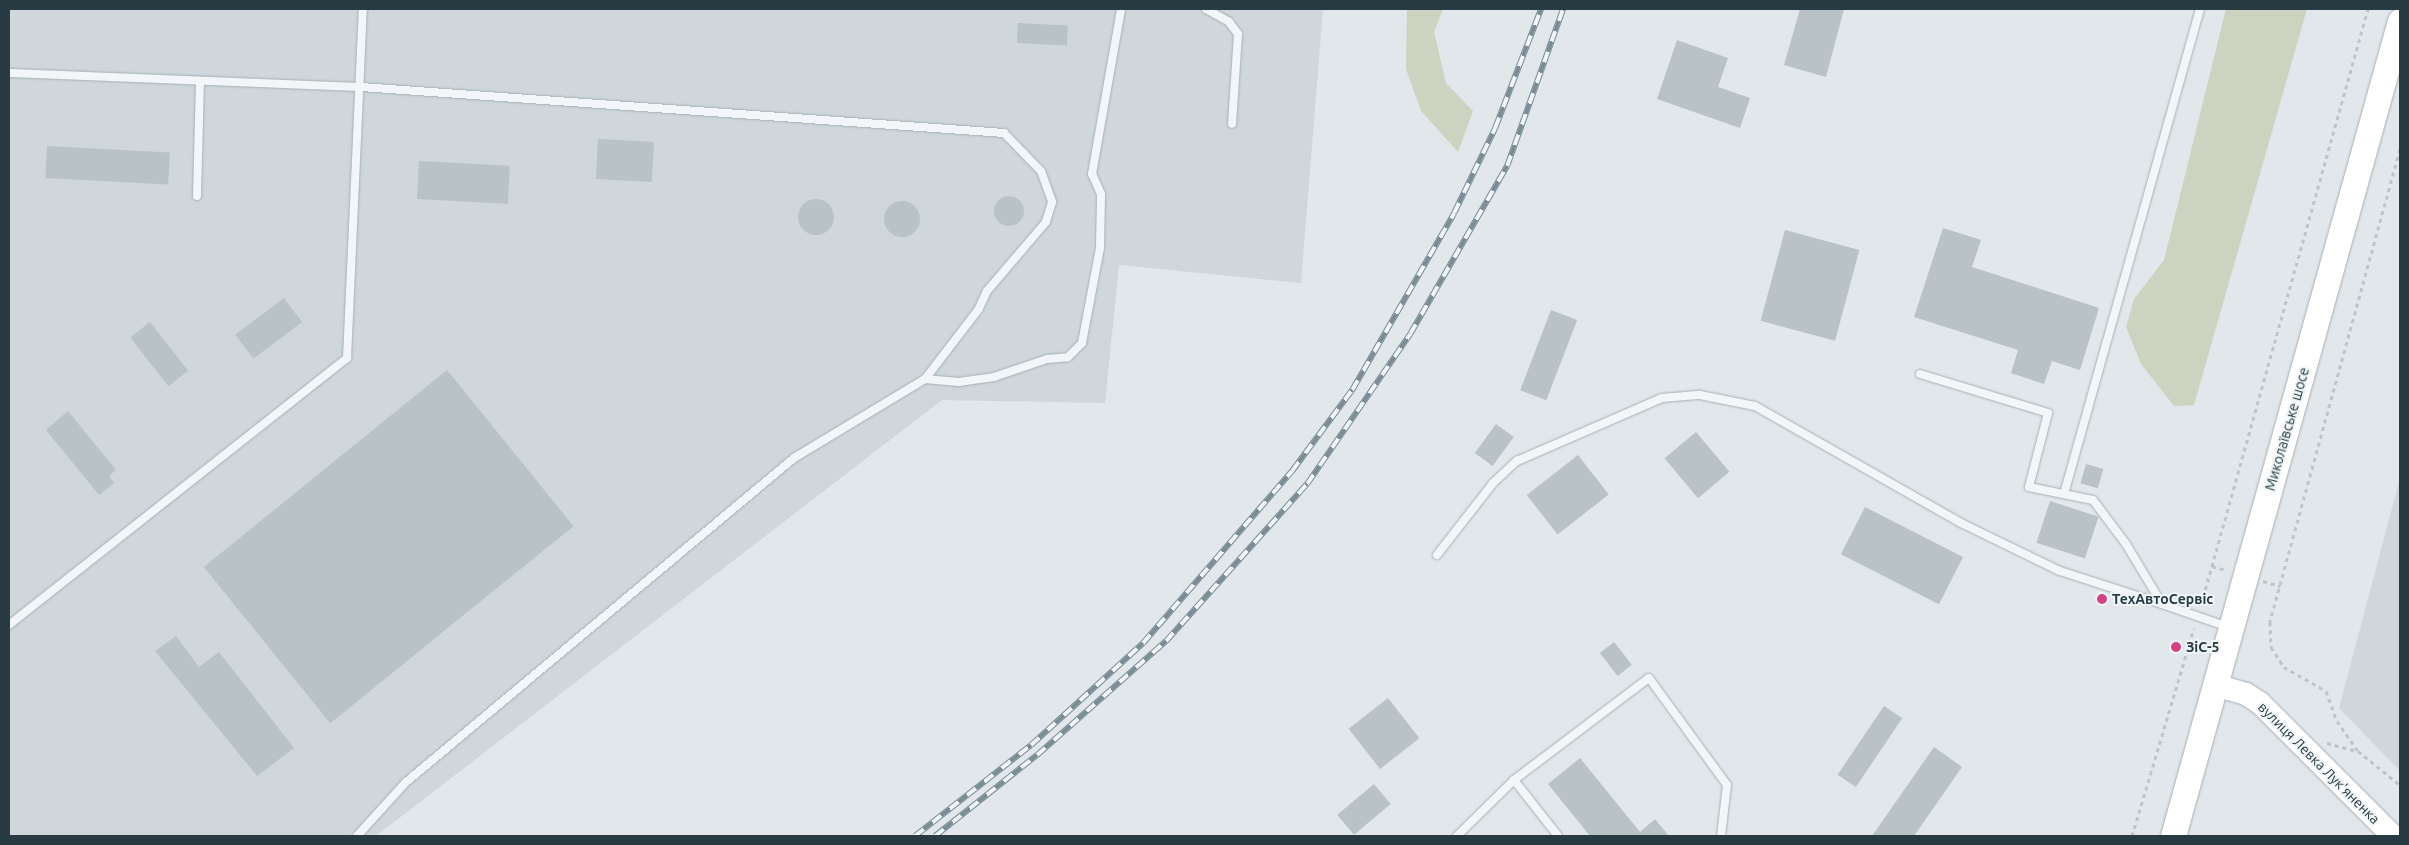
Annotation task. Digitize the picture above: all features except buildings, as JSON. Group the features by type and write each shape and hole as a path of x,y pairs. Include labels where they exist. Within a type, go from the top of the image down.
{"main road":[{"name":"Миколаївське шосе","path":"2173,836 2400,21"}],"street":[{"name":"вулиця Левка Лук'яненка","path":"2215,685 2246,694 2260,703 2393,836"}],"lane":[{"path":"9,625 347,358 361,87 363,9"},
{"path":"925,379 960,382 994,377 1047,359 1068,357 1082,343 1100,248 1101,194 1092,174 1121,9"},
{"path":"1206,9 1229,22 1238,34 1232,124"},
{"path":"2064,494 2200,9"},
{"path":"9,73 361,87 1004,133 1041,171 1052,202 1046,222 987,291 978,310 925,379 794,458 405,782 357,836"},
{"path":"196,196 200,81"},
{"path":"1920,374 2048,413 2029,487 2093,500 2126,544 2162,604"},
{"path":"1437,555 1493,483 1518,461 1662,398 1700,395 1755,406 1961,523 2060,571 2230,628"},
{"path":"1457,836 1514,780 1649,678 1728,785 1720,836"},
{"path":"1514,780 1558,836"}],"path":[{"path":"2132,836 2198,616 2368,9"},
{"path":"2400,149 2270,622 2271,647 2284,667 2326,691 2337,721 2358,752 2400,785"}],"shaded area":[{"path":"9,9 1323,9 1301,283 1119,265 1105,403 942,400 376,836 9,836"},
{"path":"2400,478 2400,771 2339,708"}],"green space":[{"path":"1407,9 1443,9 1434,32 1446,83 1473,111 1458,152 1421,111 1406,69"},
{"path":"2226,9 2307,9 2194,405 2174,406 2141,364 2126,327 2134,299 2164,260"}],"railway":[{"path":"915,836 1031,745 1143,643 1292,471 1352,390 1454,213 1495,128 1541,9"},
{"path":"935,836 1037,755 1166,641 1307,484 1410,334 1507,166 1563,9"}],"place":[{"name":"ТехАвтоСервіс","path":"2102,599"},
{"name":"ЗіС-5","path":"2176,647"}]}
